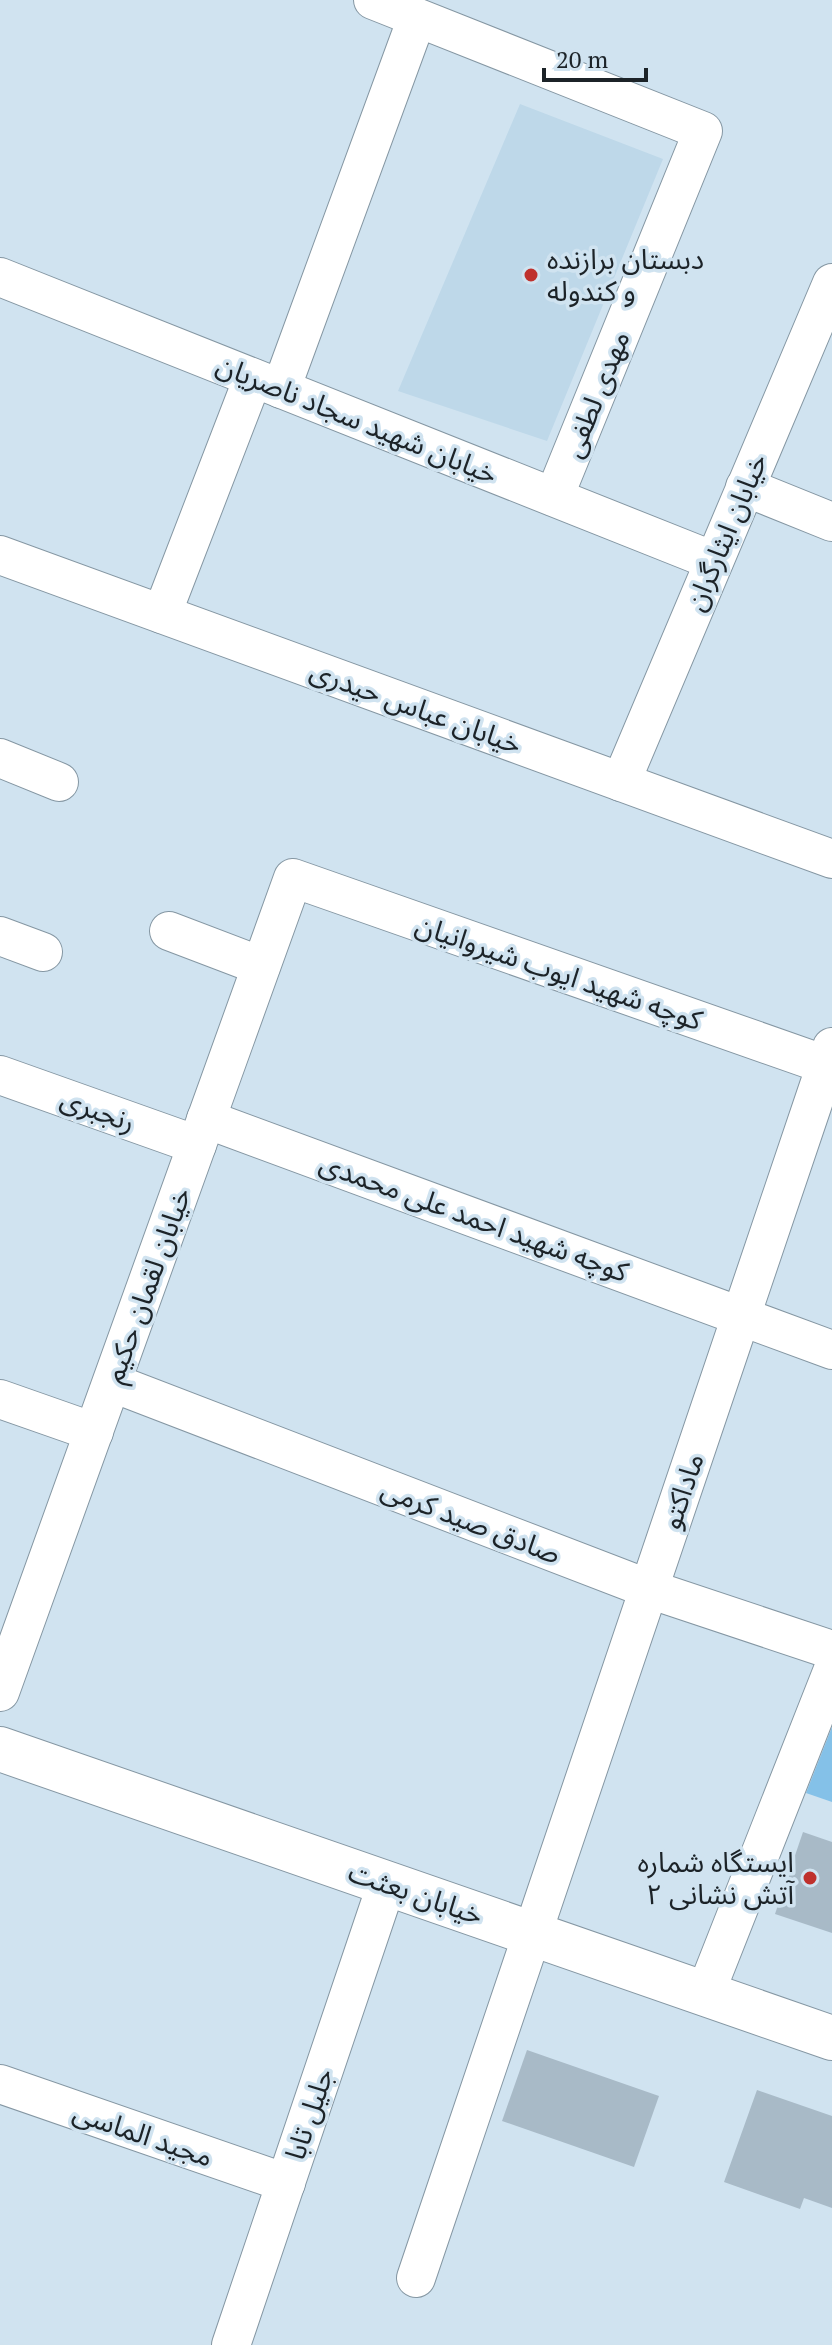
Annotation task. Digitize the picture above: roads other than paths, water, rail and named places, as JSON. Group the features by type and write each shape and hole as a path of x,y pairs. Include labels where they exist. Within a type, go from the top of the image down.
{"street":[{"name":"مهدی لطفی","path":"373,0 703,131 554,497"},
{"path":"162,614 267,383 417,18"},
{"name":"خیابان شهید سجاد ناصریان","path":"0,277 714,561"},
{"name":"خیابان ایثارگران","path":"621,782 832,283"},
{"path":"745,487 832,522"},
{"name":"خیابان عباس حیدری","path":"0,555 832,859"},
{"path":"0,758 59,782"},
{"name":"خیابان لقمان حکیم","path":"0,1692 293,878"},
{"name":"کوچه شهید ایوب شیروانیان","path":"293,878 829,1056"},
{"path":"169,931 261,966"},
{"path":"0,936 43,952"},
{"name":"ماداکتو","path":"416,2278 829,1056"},
{"name":"رنجبری","path":"0,1075 202,1132"},
{"name":"کوچه شهید احمد علی محمدی","path":"202,1132 742,1315 832,1350"},
{"name":"صادق صید کرمی","path":"113,1383 649,1589 832,1650"},
{"path":"0,1399 94,1432"},
{"path":"705,1994 832,1672"},
{"name":"خیابان بعثت","path":"0,1749 832,2038"},
{"name":"جلیل تابا","path":"231,2345 387,1883"},
{"name":"مجید الماسی","path":"0,2084 286,2183"}],"place":[{"name":"دبستان برازنده و کندوله","path":"531,275"},
{"name":"ایستگاه شماره ۲ آتش نشانی","path":"810,1878"}]}
